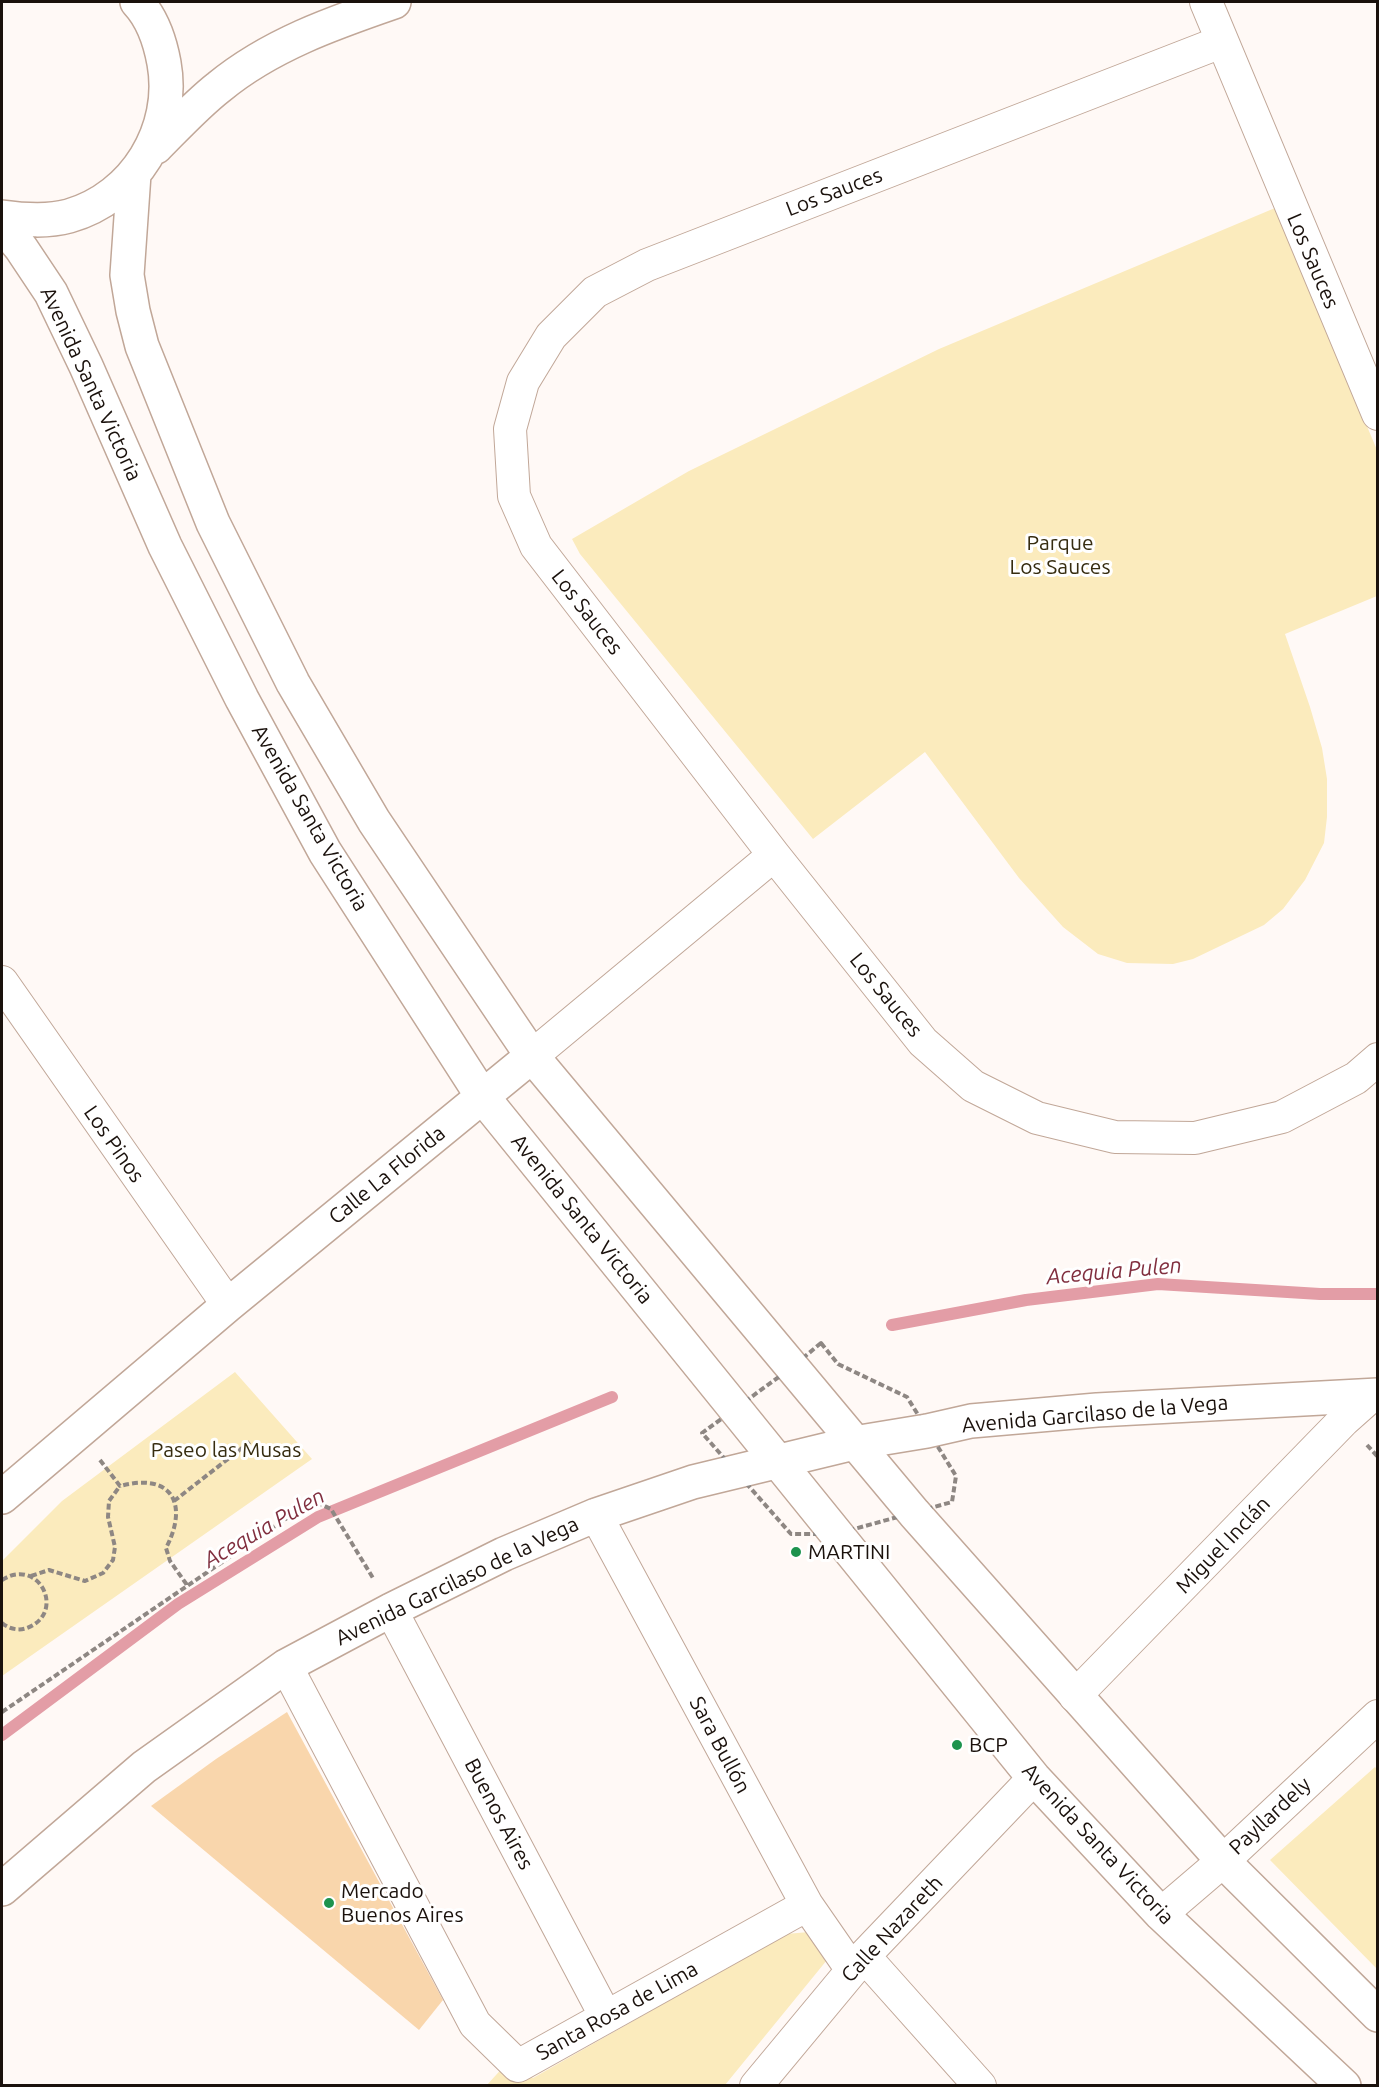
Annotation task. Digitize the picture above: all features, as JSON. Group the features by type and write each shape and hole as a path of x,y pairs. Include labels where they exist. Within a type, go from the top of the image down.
{"main road":[{"path":"137,2 143,9 160,43 167,81 164,119 141,165 127,275 142,346 213,524 294,682 374,821 532,1056 854,1443 1222,1861 1377,2015"},
{"path":"2,218 31,221 70,216 105,200 219,87 250,65 290,41 394,2"},
{"name":"Avenida Santa Victoria","path":"2,225 21,248 51,293 82,357 165,546 242,699 325,852 483,1096 1034,1778 1161,1914 1344,2085"},
{"name":"Calle La Florida","path":"2,1497 228,1305 532,1056"},
{"name":"Avenida Garcilaso de la Vega","path":"2,1889 144,1767 286,1666 391,1610 504,1554 596,1515 693,1482 854,1443 971,1421 1097,1410 1374,1396"}],"street":[{"name":"Los Sauces","path":"1206,2 1377,414"},
{"name":"Los Sauces","path":"1221,42 647,265 595,292 551,336 523,382 510,429 514,496 536,546 774,855 923,1042 973,1086 1036,1118 1115,1137 1195,1138 1282,1117 1356,1078 1377,1059"},
{"name":"Calle La Florida","path":"532,1056 774,855"},
{"name":"Los Pinos","path":"2,982 228,1305"},
{"name":"Miguel Inclán","path":"1075,1695 1344,1420 1374,1396"},
{"name":"Sara Bullón","path":"596,1515 807,1905 858,1963 980,2085"},
{"name":"Buenos Aires","path":"391,1610 606,2017"},
{"name":"Santa Rosa de Lima","path":"286,1666 475,2024 518,2066 807,1905"},
{"name":"Payllardely","path":"1161,1914 1222,1861 1377,1716"},
{"name":"Calle Nazareth","path":"756,2085 858,1963 1034,1778"}],"path":[{"path":"79,1432 120,1486"},
{"path":"174,1501 251,1441"},
{"path":"2,1580 16,1574 31,1576 49,1570 85,1581 103,1573 113,1560 115,1547 108,1517 110,1501 120,1486 148,1482 164,1487 174,1501 177,1515 174,1532 166,1548 170,1561 187,1585"},
{"path":"2,1712 306,1505 320,1504 331,1509 391,1610"},
{"path":"2,1623 6,1627 21,1630 35,1625 44,1614 47,1599 42,1585 31,1576"}],"green space":[{"name":"Parque Los Sauces","path":"1275,208 1377,450 1377,596 1285,634 1322,748 1327,779 1324,843 1305,880 1283,909 1264,925 1193,959 1173,964 1127,963 1098,954 1063,927 1019,878 925,752 813,839 580,554 572,539 689,471 939,349"},
{"name":"Paseo las Musas","path":"235,1372 312,1459 2,1676 2,1561 62,1501"},
{"path":"1375,1767 1378,1770 1377,1969 1270,1860"},
{"path":"809,1932 827,1960 725,2085 486,2086 506,2064 533,2078 786,1934"}],"building":[{"name":"Mercado Buenos Aires","path":"287,1712 443,2000 419,2030 151,1806"}],"waterway":[{"name":"Acequia Pulen","path":"892,1325 1026,1300 1158,1284 1320,1294 1378,1294"},
{"name":"Acequia Pulen","path":"2,1735 178,1604 318,1517 612,1397"}],"place":[{"name":"MARTINI","path":"796,1552"},
{"name":"BCP","path":"957,1745"},
{"name":"Mercado Buenos Aires","path":"329,1903"}]}
